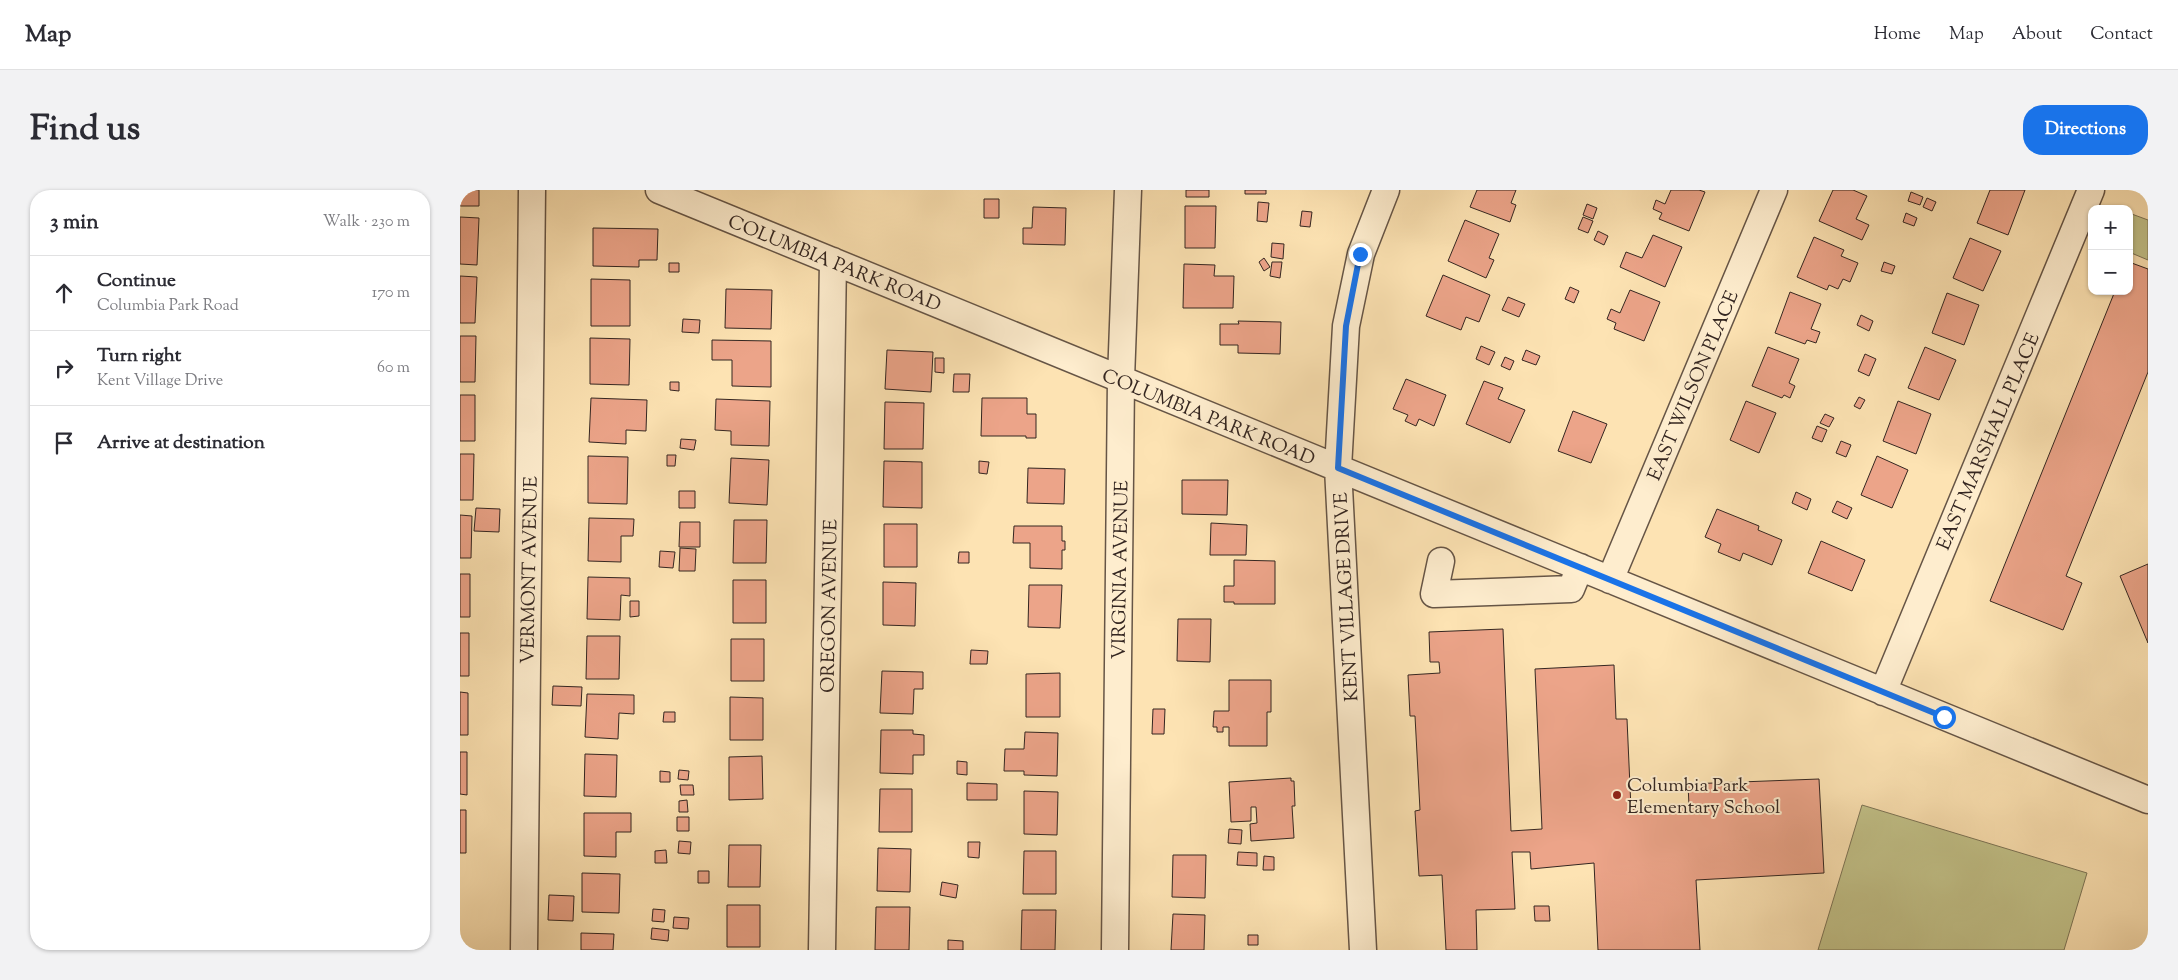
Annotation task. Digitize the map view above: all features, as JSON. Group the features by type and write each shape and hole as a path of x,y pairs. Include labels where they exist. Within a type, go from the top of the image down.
{"street":[{"name":"VERMONT AVENUE","path":"524,950 532,190"},
{"name":"COLUMBIA PARK ROAD","path":"659,190 2148,800"},
{"name":"VIRGINIA AVENUE","path":"1115,950 1121,379 1128,190"},
{"name":"KENT VILLAGE DRIVE","path":"1364,950 1338,468 1346,326 1360,254 1386,190"},
{"name":"EAST WILSON PLACE","path":"1610,580 1774,190"},
{"name":"EAST MARSHALL PLACE","path":"1883,692 2091,190"},
{"name":"OREGON AVENUE","path":"822,950 833,261"},
{"path":"1441,561 1434,594 1571,589 1580,568"}],"green space":[{"path":"2133,214 2148,220 2148,260 2133,254"},
{"path":"1862,805 2087,873 2064,950 1818,950"}],"building":[{"path":"460,190 479,190 479,206 460,206"},
{"path":"1186,190 1209,190 1209,197 1186,197"},
{"path":"1245,190 1266,190 1266,194 1245,194"},
{"path":"1477,190 1516,190 1511,203 1516,205 1510,222 1470,207"},
{"path":"1671,190 1699,190 1705,192 1689,231 1659,219 1662,213 1653,209 1656,200 1665,204"},
{"path":"1833,190 1853,190 1867,196 1856,219 1869,225 1862,240 1819,221"},
{"path":"1990,190 2025,190 2008,235 1977,223"},
{"path":"1911,192 1923,197 1920,205 1908,201"},
{"path":"1927,198 1936,202 1932,211 1923,207"},
{"path":"984,199 999,199 999,218 984,218"},
{"path":"1258,202 1269,203 1267,222 1257,221"},
{"path":"1587,204 1597,208 1593,219 1583,215"},
{"path":"1185,206 1216,206 1215,248 1185,248"},
{"path":"1033,207 1066,208 1065,245 1023,244 1023,228 1032,228"},
{"path":"1302,211 1312,212 1310,227 1300,226"},
{"path":"1906,213 1917,218 1914,226 1903,222"},
{"path":"460,217 479,218 477,265 460,264"},
{"path":"1583,217 1593,221 1588,233 1578,229"},
{"path":"1465,220 1499,234 1489,258 1494,260 1486,278 1448,261"},
{"path":"593,228 658,229 657,260 639,260 639,267 593,266"},
{"path":"1598,231 1608,236 1604,245 1594,240"},
{"path":"1653,235 1682,247 1665,287 1620,267 1626,252 1642,258"},
{"path":"1814,237 1844,250 1841,256 1858,263 1850,282 1843,279 1838,289 1829,285 1827,290 1797,277"},
{"path":"1970,238 2001,251 1983,291 1953,278"},
{"path":"1272,243 1284,244 1283,259 1271,257"},
{"path":"1264,258 1270,267 1264,271 1259,262"},
{"path":"1272,262 1282,262 1280,278 1270,276"},
{"path":"1884,262 1895,266 1892,274 1881,271"},
{"path":"669,263 679,263 679,272 669,272"},
{"path":"2133,263 2148,269 2148,372 2066,576 2082,583 2063,630 1990,601 2113,295 2133,295"},
{"path":"1184,264 1215,265 1214,276 1234,276 1233,308 1183,308"},
{"path":"1443,275 1490,295 1479,322 1466,317 1461,330 1426,316"},
{"path":"460,276 477,277 475,323 460,323"},
{"path":"591,279 630,280 630,326 591,326"},
{"path":"1570,287 1579,291 1574,303 1565,299"},
{"path":"726,289 772,290 771,329 725,328"},
{"path":"1630,290 1660,302 1644,341 1614,329 1616,323 1607,319 1611,309 1620,313"},
{"path":"1790,292 1821,304 1811,329 1820,332 1816,343 1807,340 1805,344 1775,333"},
{"path":"1947,293 1979,305 1964,345 1932,333"},
{"path":"1508,297 1525,304 1519,317 1502,310"},
{"path":"1861,315 1873,321 1869,331 1857,325"},
{"path":"683,319 700,320 699,333 682,332"},
{"path":"1238,321 1281,322 1280,354 1238,353 1238,345 1220,345 1220,324 1239,324"},
{"path":"460,336 476,336 475,382 460,382"},
{"path":"590,338 630,339 629,385 590,384"},
{"path":"712,340 771,341 771,387 732,386 732,360 712,360"},
{"path":"1481,346 1495,352 1489,365 1476,359"},
{"path":"1768,347 1799,359 1789,383 1795,386 1790,398 1784,395 1782,398 1752,386"},
{"path":"1925,347 1956,360 1939,400 1908,388"},
{"path":"887,350 933,352 931,392 885,389"},
{"path":"1526,350 1540,356 1536,365 1522,360"},
{"path":"1865,354 1876,359 1869,376 1858,371"},
{"path":"1505,357 1514,361 1510,370 1501,366"},
{"path":"935,358 944,358 944,373 935,372"},
{"path":"954,374 970,374 969,392 953,392"},
{"path":"1406,379 1446,395 1434,426 1419,419 1416,426 1405,421 1408,415 1393,409"},
{"path":"1484,381 1503,388 1498,399 1525,410 1510,443 1466,424"},
{"path":"670,382 679,382 679,391 670,390"},
{"path":"460,395 475,395 475,441 460,441"},
{"path":"1859,397 1865,400 1860,409 1854,406"},
{"path":"591,398 647,400 646,431 626,430 626,444 589,442"},
{"path":"982,398 1027,398 1027,414 1036,414 1036,438 1026,438 1026,436 981,436"},
{"path":"716,399 770,401 769,446 731,445 731,431 715,430"},
{"path":"1746,401 1776,413 1759,453 1730,440"},
{"path":"1898,401 1931,414 1916,454 1883,441"},
{"path":"885,402 924,403 923,449 884,449"},
{"path":"1573,411 1607,424 1591,463 1558,451"},
{"path":"1825,414 1834,418 1829,427 1820,423"},
{"path":"1817,426 1827,430 1822,442 1812,438"},
{"path":"681,439 696,440 694,450 680,448"},
{"path":"1841,441 1851,445 1846,457 1836,453"},
{"path":"460,454 474,454 473,500 460,500"},
{"path":"667,455 676,455 675,466 667,466"},
{"path":"588,456 628,457 627,504 588,503"},
{"path":"1877,456 1908,470 1892,508 1861,495"},
{"path":"731,458 769,460 767,505 729,503"},
{"path":"884,461 922,462 922,508 883,507"},
{"path":"979,461 989,462 987,474 979,473"},
{"path":"1028,468 1065,469 1064,504 1027,503"},
{"path":"1182,480 1228,480 1227,515 1182,514"},
{"path":"679,491 695,491 695,508 679,508"},
{"path":"1796,492 1811,499 1807,510 1792,503"},
{"path":"1837,501 1852,508 1847,519 1832,512"},
{"path":"476,508 500,509 499,532 474,531"},
{"path":"1717,509 1759,526 1758,530 1782,540 1772,565 1743,553 1740,561 1718,552 1721,544 1705,537"},
{"path":"460,515 472,516 471,558 460,558"},
{"path":"589,518 634,519 633,536 621,536 621,562 588,561"},
{"path":"734,520 767,520 766,563 733,563"},
{"path":"680,522 700,522 700,547 679,547"},
{"path":"1211,523 1247,525 1246,555 1210,555"},
{"path":"884,524 917,524 917,567 884,567"},
{"path":"1014,526 1062,526 1062,541 1065,541 1065,550 1062,550 1062,569 1030,568 1030,543 1013,543"},
{"path":"1821,541 1865,560 1852,591 1808,573"},
{"path":"680,548 696,549 695,571 679,571"},
{"path":"660,551 675,552 673,568 659,567"},
{"path":"959,552 969,552 969,563 958,563"},
{"path":"1234,560 1275,561 1275,604 1234,604 1234,602 1224,602 1224,586 1234,586"},
{"path":"2148,564 2148,643 2120,576"},
{"path":"460,574 470,574 470,617 460,617"},
{"path":"588,577 630,578 630,596 621,595 620,620 587,619"},
{"path":"733,580 766,580 766,623 733,623"},
{"path":"883,582 916,583 915,626 883,625"},
{"path":"1029,585 1062,585 1060,628 1028,627"},
{"path":"630,601 639,601 639,616 630,617"},
{"path":"1178,619 1211,619 1210,662 1177,661"},
{"path":"1503,629 1511,831 1542,829 1535,669 1614,665 1616,719 1627,719 1631,809 1689,806 1688,784 1819,779 1824,873 1696,880 1700,950 1598,950 1594,863 1531,869 1530,852 1512,852 1515,909 1476,910 1477,950 1446,950 1442,875 1419,876 1415,811 1420,810 1415,716 1410,716 1408,675 1440,673 1439,662 1430,662 1429,632"},
{"path":"460,633 469,633 469,676 460,676"},
{"path":"587,636 620,636 619,679 586,679"},
{"path":"731,639 764,639 764,681 731,681"},
{"path":"971,650 988,651 987,664 970,664"},
{"path":"882,671 923,672 923,689 914,689 913,714 880,713"},
{"path":"1060,673 1060,717 1026,717 1026,674"},
{"path":"1229,680 1271,680 1271,712 1267,712 1267,746 1229,746 1229,727 1223,727 1223,732 1217,732 1217,727 1213,727 1214,711 1229,711"},
{"path":"553,686 582,687 581,706 552,705"},
{"path":"460,692 468,693 468,735 460,735"},
{"path":"587,694 634,695 634,714 619,713 618,739 585,737"},
{"path":"730,697 763,698 763,740 730,740"},
{"path":"1153,709 1165,709 1164,734 1152,734"},
{"path":"664,712 675,712 675,722 663,722"},
{"path":"881,730 913,730 913,734 924,735 924,755 913,755 913,774 880,773"},
{"path":"1025,732 1058,733 1057,776 1024,775 1024,771 1004,771 1005,749 1024,749"},
{"path":"460,752 467,752 467,795 460,794"},
{"path":"585,754 617,755 616,797 584,796"},
{"path":"762,756 763,799 729,800 729,757"},
{"path":"957,761 967,762 967,775 957,774"},
{"path":"679,770 689,771 688,780 678,779"},
{"path":"660,771 670,772 670,782 660,782"},
{"path":"1291,778 1291,781 1294,781 1295,806 1292,806 1294,838 1251,841 1250,824 1257,823 1256,807 1251,807 1251,821 1231,822 1229,782"},
{"path":"967,783 997,784 997,800 967,800"},
{"path":"680,785 693,785 694,795 681,795"},
{"path":"880,789 912,789 912,832 879,832"},
{"path":"1024,791 1058,792 1057,835 1024,834"},
{"path":"687,800 688,812 679,812 679,801"},
{"path":"460,810 466,810 466,853 460,853"},
{"path":"584,813 631,813 631,832 616,832 616,857 584,856"},
{"path":"677,817 689,817 689,831 677,831"},
{"path":"1229,829 1242,830 1241,844 1228,843"},
{"path":"679,841 691,842 690,854 678,853"},
{"path":"968,842 980,842 979,858 968,857"},
{"path":"729,845 761,845 760,887 728,887"},
{"path":"878,848 911,849 910,892 877,891"},
{"path":"666,850 667,863 655,863 655,851"},
{"path":"1024,851 1056,851 1056,894 1023,894"},
{"path":"1238,852 1257,853 1257,866 1237,865"},
{"path":"1173,855 1206,855 1205,898 1172,897"},
{"path":"1264,856 1274,857 1274,870 1263,870"},
{"path":"698,871 709,871 709,883 698,883"},
{"path":"582,873 620,874 619,913 582,912"},
{"path":"942,882 958,885 956,898 940,895"},
{"path":"549,895 574,896 573,921 548,920"},
{"path":"727,905 760,905 760,947 727,947"},
{"path":"1534,906 1549,906 1550,921 1535,921"},
{"path":"876,907 910,907 909,950 875,950"},
{"path":"653,909 665,910 664,922 652,921"},
{"path":"1022,910 1056,910 1055,950 1021,950"},
{"path":"1173,914 1205,915 1204,950 1171,950"},
{"path":"674,917 689,918 688,929 673,928"},
{"path":"652,928 669,930 668,941 651,939"},
{"path":"581,933 614,934 613,950 581,950"},
{"path":"1248,935 1258,935 1258,945 1248,945"},
{"path":"948,940 963,941 963,950 948,950"}],"place":[{"name":"Columbia Park Elementary School","path":"1617,795"}],"route":[{"path":"1360,254 1346,326 1338,468 1944,717"}]}
